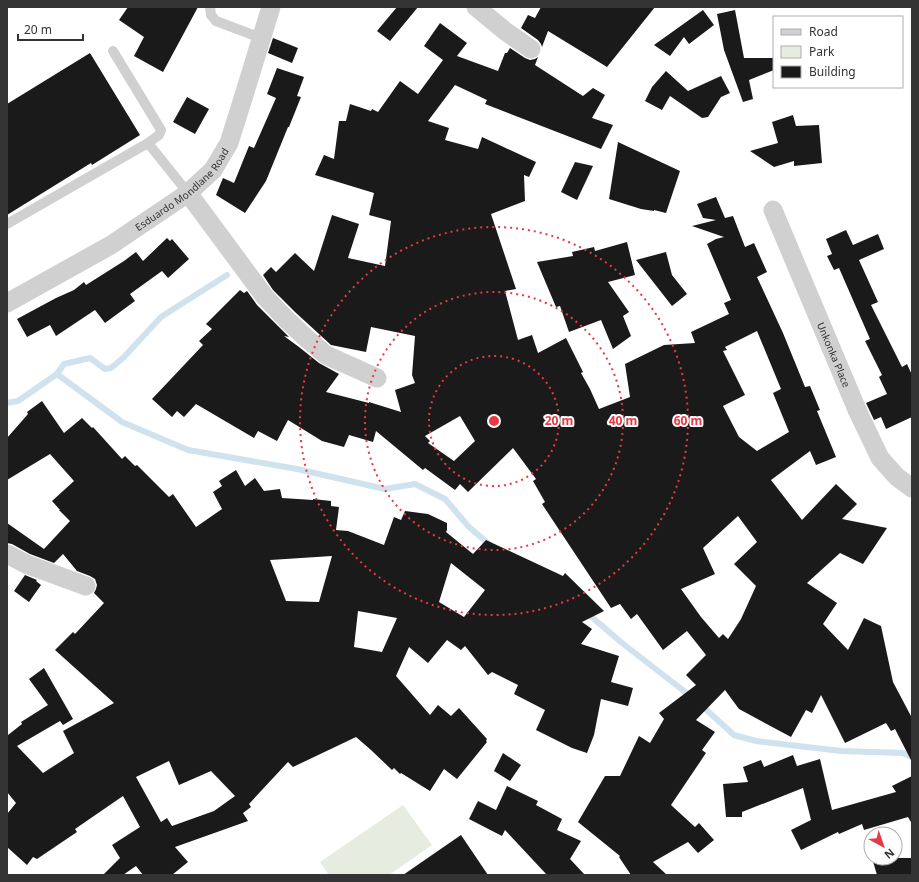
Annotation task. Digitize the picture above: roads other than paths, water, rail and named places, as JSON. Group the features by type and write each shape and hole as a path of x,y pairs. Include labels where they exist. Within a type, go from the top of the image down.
{"street":[{"name":"Esduardo Mondlane Road","path":"7,303 111,245 188,193 213,170 229,143 271,7"},
{"path":"476,7 505,31 531,48"},
{"path":"188,193 265,297 287,320 326,355 377,378"},
{"name":"Unkonka Place","path":"773,210 858,412 880,458 897,477 912,488"},
{"path":"7,554 26,564 86,586"}],"lane":[{"path":"210,7 211,14 216,21 261,38"},
{"path":"7,224 148,143 159,135 161,130 113,51"},
{"path":"148,143 188,193"}],"waterway":[{"path":"7,403 18,401 57,374 64,364 90,358 105,369 111,368 123,358 161,317 227,275"},
{"path":"57,374 122,422 188,450 297,469 385,489 415,484 445,499 469,527 490,545"},
{"path":"586,612 622,643 693,698"},
{"path":"701,705 734,735 756,741 841,751 903,753 912,757"}]}
